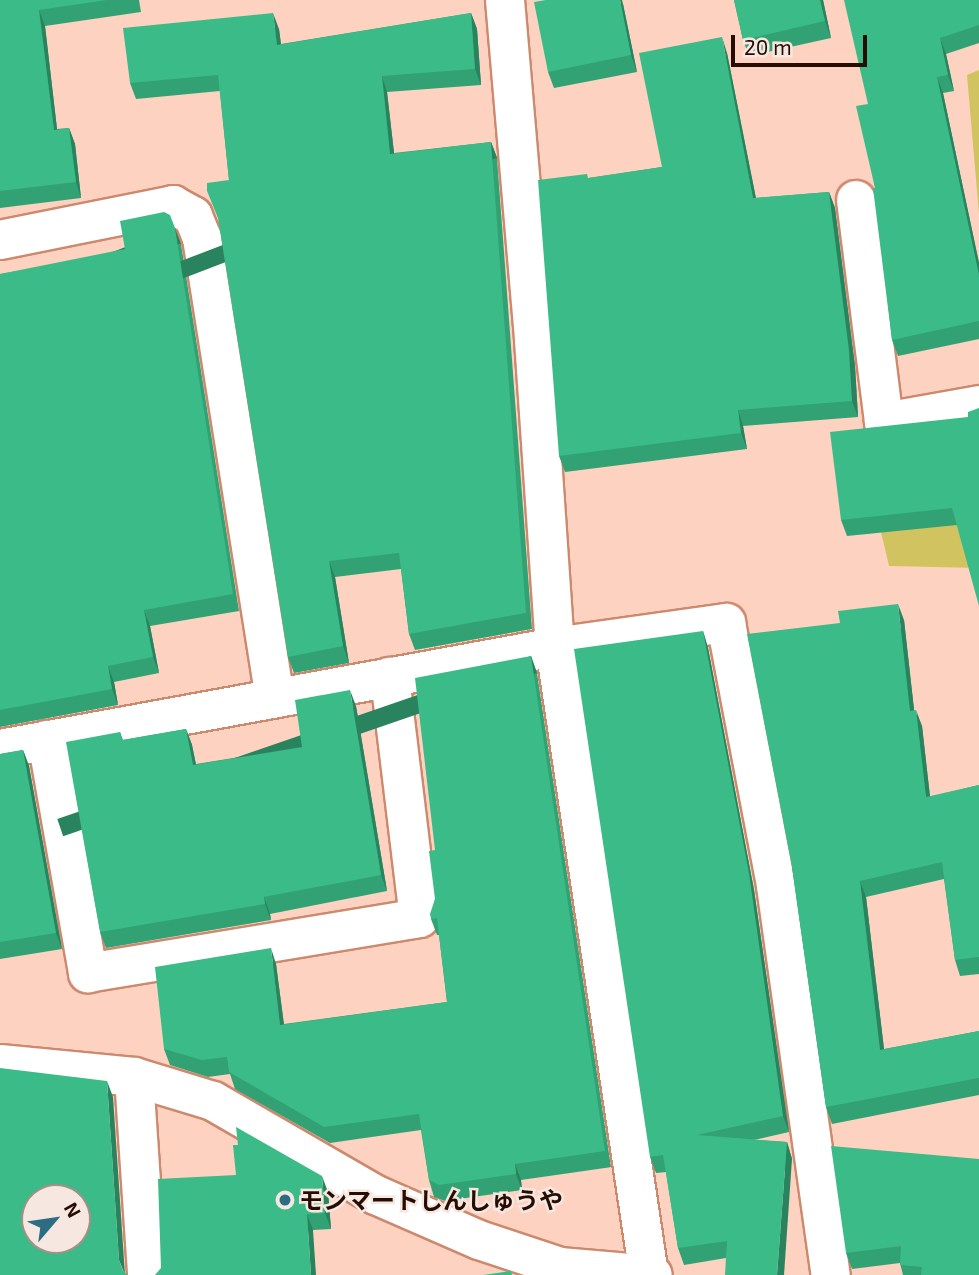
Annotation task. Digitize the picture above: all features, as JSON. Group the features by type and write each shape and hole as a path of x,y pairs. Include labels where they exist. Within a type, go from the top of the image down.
{"street":[{"path":"0,1064 134,1077 213,1101 376,1195 479,1240 560,1267 651,1275 555,647 534,340 505,0"},
{"path":"856,200 884,422 979,405"},
{"path":"0,240 173,205 193,216 202,237 275,698"},
{"path":"0,749 555,647 726,624 776,887 831,1275"},
{"path":"47,740 89,973 419,918 390,677"},
{"path":"134,1077 147,1275"}],"shaded area":[{"path":"979,70 979,214 967,75"},
{"path":"972,516 979,568 889,566 881,532"}],"building":[{"path":"0,0 107,0 39,10 54,130 69,128 76,182 0,191"},
{"path":"620,0 631,55 548,72 534,2"},
{"path":"734,0 820,0 825,21 743,40"},
{"path":"844,0 979,0 979,25 940,38 948,75 937,77 979,275 979,321 892,340 875,188 856,106 868,104"},
{"path":"273,13 277,45 471,13 475,69 382,76 390,154 491,142 526,613 409,634 399,553 329,561 343,646 288,657 218,218 207,191 207,183 229,180 218,75 130,83 123,28"},
{"path":"722,37 753,198 829,192 849,350 852,401 738,410 741,433 559,456 538,180 587,174 588,178 662,167 639,53"},
{"path":"164,212 170,215 175,228 233,594 144,610 153,657 108,666 112,689 0,710 0,274 125,249 120,221"},
{"path":"979,408 979,606 952,508 841,520 830,432 968,417 968,412"},
{"path":"898,604 910,711 916,710 926,797 979,785 979,957 955,960 942,862 860,881 880,1050 979,1031 979,1078 826,1107 792,867 747,634 840,623 838,611"},
{"path":"703,631 749,873 783,1116 697,1135 787,1142 777,1275 725,1275 727,1241 678,1248 663,1155 650,1157 574,649"},
{"path":"531,656 605,1151 515,1164 516,1174 439,1185 429,1180 419,1114 324,1127 229,1072 227,1057 202,1060 164,1049 155,967 271,948 280,1025 447,1002 437,918 431,919 430,914 435,899 429,851 435,850 415,678"},
{"path":"350,690 381,875 264,897 265,904 100,932 66,742 120,732 122,740 186,729 193,765 302,747 295,700"},
{"path":"23,750 56,933 0,942 0,754"},
{"path":"0,1068 107,1081 119,1260 123,1271 128,1275 0,1275"},
{"path":"236,1127 322,1176 325,1213 307,1214 311,1275 155,1275 161,1268 158,1179 236,1175 233,1145 238,1145"},
{"path":"831,1146 979,1159 979,1275 921,1275 922,1267 900,1265 901,1246 846,1253"},
{"path":"511,1271 512,1275 483,1275"}],"place":[{"name":"モンマートしんしゅうや","path":"285,1200"}]}
